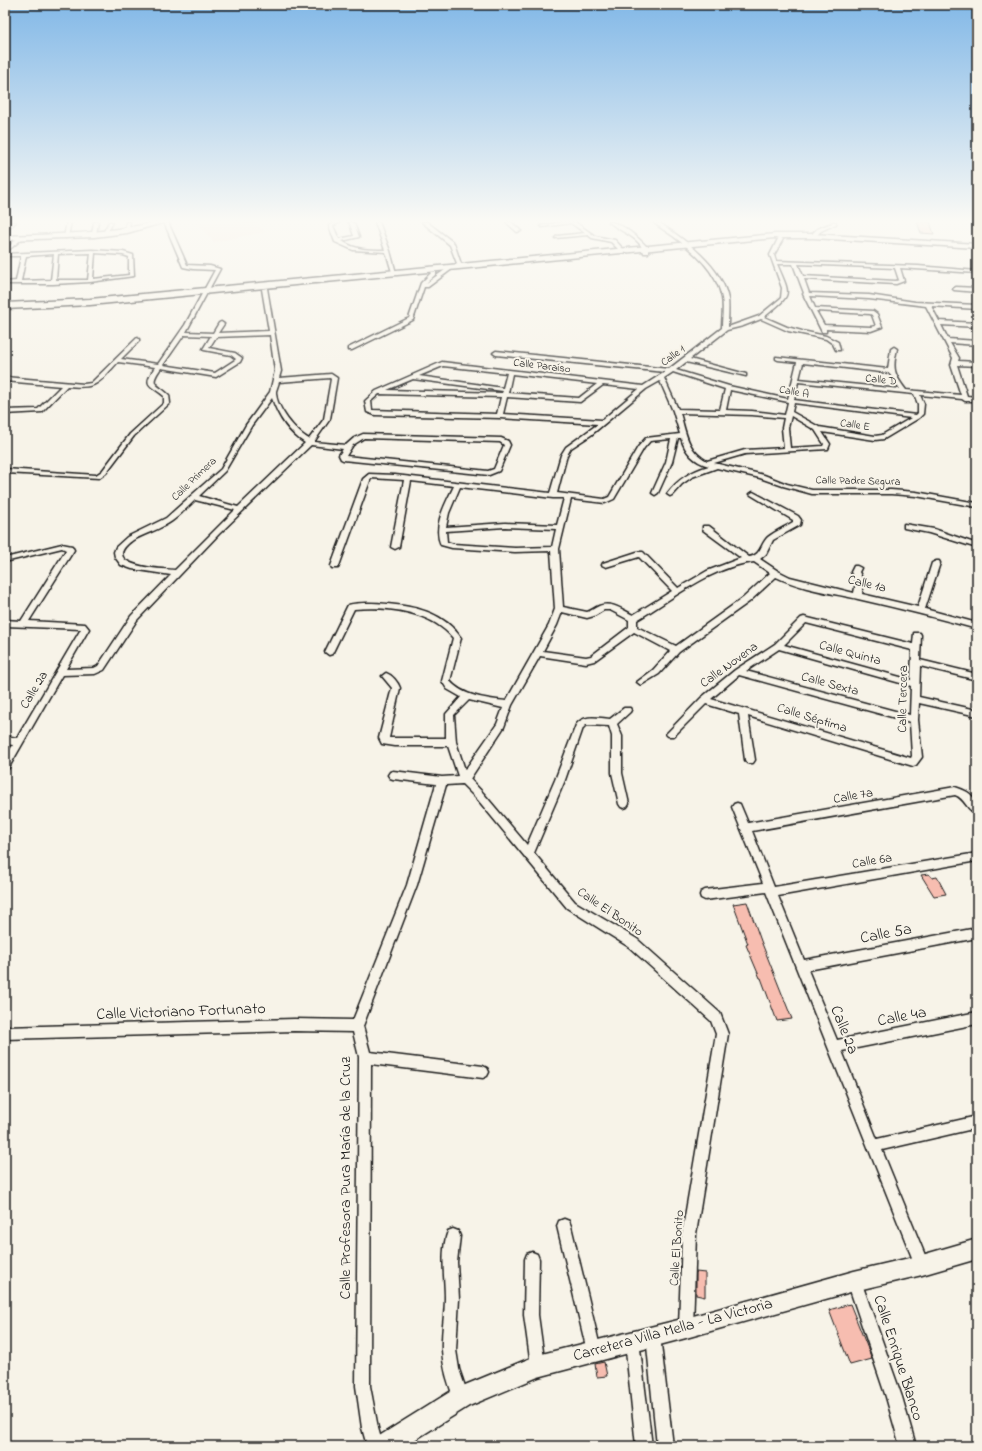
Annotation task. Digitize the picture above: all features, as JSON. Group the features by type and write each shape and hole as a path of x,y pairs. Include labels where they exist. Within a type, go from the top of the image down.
{"main road":[{"path":"5,310 77,307 227,290"},
{"path":"5,306 251,290"},
{"name":"Carretera Villa Mella - La Victoria","path":"384,1446 461,1398 538,1366 686,1328 854,1281 922,1265 977,1249"}],"street":[{"name":"Calle Primera","path":"178,573 132,567 124,563 119,557 118,552 120,547 130,538 169,520 226,466 249,425 273,392 278,371 265,290"},
{"path":"350,349 411,319 421,290"},
{"path":"722,290 725,297 725,329"},
{"name":"Calle 1","path":"553,496 566,450 604,422 644,388 671,371 725,329 741,325 760,317 781,301 785,296 784,290"},
{"path":"805,290 827,336 836,343 838,349"},
{"path":"5,471 97,477 104,472 132,435 167,403 168,397 151,383 151,378 183,333 206,292"},
{"path":"806,294 869,297 928,305 977,308"},
{"path":"928,305 956,358 954,365 965,399"},
{"path":"813,309 871,312 874,314 879,327 871,329 822,327"},
{"path":"760,317 783,328 814,336 827,336"},
{"path":"937,323 977,325"},
{"path":"118,360 216,375 226,370 238,361 239,358 233,354 206,350 221,324"},
{"path":"183,333 215,335 271,333"},
{"path":"5,379 84,386 93,384 137,340"},
{"path":"946,341 977,343"},
{"path":"894,349 890,364 891,371 905,392"},
{"name":"Calle A","path":"496,353 671,371 728,388 792,402 917,417"},
{"path":"778,358 891,371"},
{"path":"686,360 744,375"},
{"path":"787,449 785,428 800,361"},
{"path":"955,362 977,364"},
{"name":"Calle Paraíso","path":"412,377 438,365 446,364 644,388"},
{"path":"500,416 510,372"},
{"path":"61,672 95,671 100,668 134,618 239,509 323,427 327,419 334,378 330,376 276,380"},
{"path":"602,383 580,400 504,393 412,377 378,392 368,401 370,411 372,413 500,416 604,422"},
{"name":"Calle Padre Segura","path":"661,377 676,411 687,447 695,457 706,463 762,476 785,485 812,492 891,492 916,494 977,505"},
{"name":"Calle D","path":"796,380 917,394 977,399"},
{"path":"5,412 41,410 66,384"},
{"path":"723,412 728,388"},
{"path":"273,392 276,404 285,420 295,432 309,442 346,448"},
{"path":"378,392 504,393"},
{"path":"917,394 921,404 921,413 917,417"},
{"path":"676,411 789,415"},
{"name":"Calle E","path":"789,415 817,429 881,438 917,417"},
{"path":"706,463 745,452 781,451 787,449 811,450 826,448 827,444 817,429"},
{"path":"363,436 501,440 506,442 507,445 497,470 494,472 343,458 342,455 346,448 357,438 363,436"},
{"path":"655,493 670,462 675,436"},
{"path":"335,566 366,479 369,476 408,478 553,496 591,500 609,500 648,439 684,436"},
{"path":"393,463 395,477"},
{"path":"670,494 683,479 696,472 715,466"},
{"path":"395,546 408,478"},
{"path":"458,484 444,519 442,529 442,539 444,543 452,546 516,550 555,549"},
{"path":"633,618 728,564 751,559 763,552 770,539 797,523 797,520 753,494"},
{"path":"193,497 239,509"},
{"path":"464,780 501,725 508,705 553,625 559,608 555,549 568,497"},
{"path":"442,529 505,525 560,527"},
{"path":"907,526 931,531 977,546"},
{"name":"Calle 1a","path":"706,528 751,559 775,573 809,585 921,610 977,626"},
{"path":"5,560 62,546 66,546 70,550 24,623 5,622"},
{"path":"606,565 640,554 677,592"},
{"path":"921,610 936,563"},
{"path":"857,568 855,572 860,582 858,596"},
{"path":"641,682 656,672 676,650 746,600 775,573"},
{"path":"329,652 350,607 402,610 427,615 455,634 457,638 446,681 448,686 468,696 490,703 508,705"},
{"path":"559,608 588,615 594,614 600,608 605,607 633,618"},
{"path":"633,618 633,628"},
{"name":"Calle Novena","path":"672,734 704,700 738,672 778,646 804,620 916,648"},
{"name":"Calle 2a","path":"5,766 61,672 84,629 84,627 24,623"},
{"path":"538,653 577,660 594,658 633,628"},
{"path":"633,628 676,650"},
{"name":"Calle Tercera","path":"913,762 917,757 914,699 917,662 917,635"},
{"name":"Calle Quinta","path":"778,646 915,684"},
{"path":"917,662 977,677"},
{"name":"Calle Sexta","path":"738,672 914,720"},
{"path":"386,676 396,688 384,740 395,742 451,742"},
{"path":"464,780 451,742 450,714 468,696"},
{"path":"914,699 977,713"},
{"name":"Calle Séptima","path":"704,700 913,762"},
{"path":"528,854 560,780 579,727 583,722 590,721 612,723 627,710"},
{"path":"743,711 750,760"},
{"path":"612,723 617,736 617,773 624,804"},
{"path":"5,740 20,742"},
{"path":"393,775 442,781 464,780"},
{"name":"Calle El Bonito","path":"464,780 481,797 571,905 634,943 716,1017 722,1034 689,1234 686,1328"},
{"path":"357,1026 412,885 442,781"},
{"name":"Calle 7a","path":"745,828 955,791 964,794 977,810"},
{"name":"Calle 2a","path":"737,807 922,1265"},
{"name":"Calle 6a","path":"705,895 771,890 977,857"},
{"name":"Calle 5a","path":"802,966 977,933"},
{"name":"Calle 4a","path":"834,1047 977,1018"},
{"name":"Calle Victoriano Fortunato","path":"5,1033 294,1025 357,1026"},
{"name":"Calle Profesora Pura María de la Cruz","path":"357,1026 365,1056 363,1386 370,1428 375,1446"},
{"path":"365,1056 483,1072"},
{"path":"873,1146 977,1122"},
{"path":"564,1226 594,1351"},
{"path":"453,1236 450,1262 452,1299 449,1350 452,1369 461,1398"},
{"path":"532,1259 531,1315 538,1366"},
{"name":"Calle Enrique Blanco","path":"854,1281 894,1397 908,1446"},
{"path":"653,1336 665,1446"},
{"path":"632,1341 644,1446"}],"building":[{"path":"929,874 932,878 937,877 946,894 934,896 921,875"},
{"path":"747,902 792,1019 777,1021 761,978 746,945 748,944 733,904"},
{"path":"696,1272 705,1273 705,1297 696,1295"},
{"path":"850,1304 872,1359 850,1365 829,1310"},
{"path":"604,1362 607,1376 597,1377 595,1364"}]}
